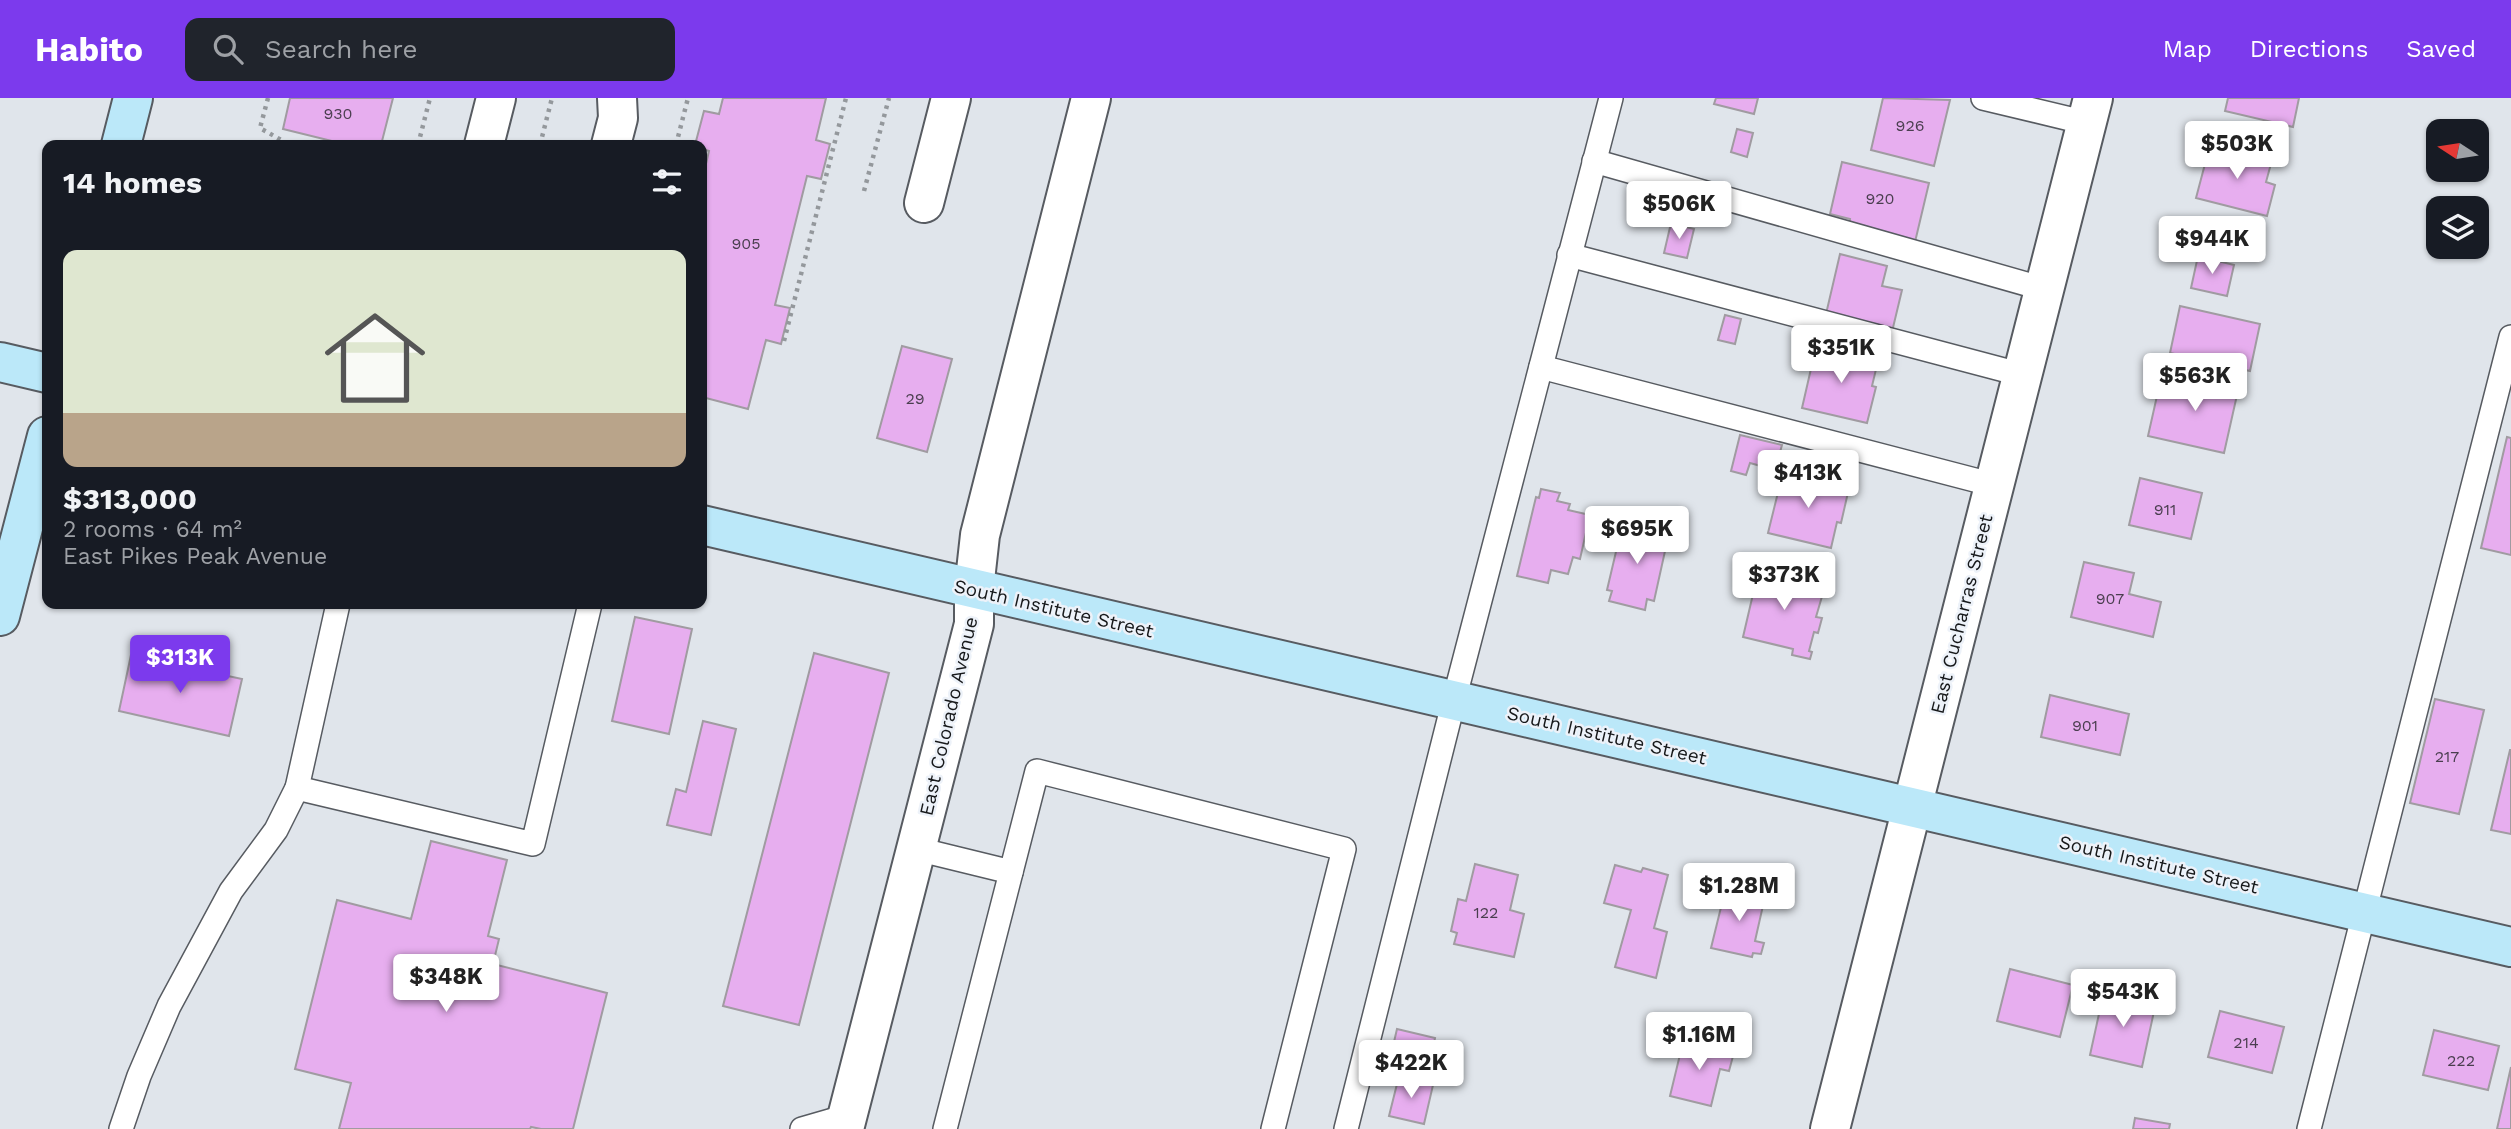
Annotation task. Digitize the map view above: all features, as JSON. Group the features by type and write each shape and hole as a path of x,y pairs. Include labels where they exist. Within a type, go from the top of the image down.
{"street":[{"path":"122,140 133,98"},
{"path":"485,140 496,98"},
{"path":"612,140 618,118 617,98"},
{"path":"924,203 951,98"},
{"name":"East Colorado Avenue","path":"846,1122 974,624 974,589 980,535 1091,98"},
{"name":"East Cucharras Street","path":"1830,1129 2090,111"},
{"path":"0,362 42,372"},
{"path":"0,616 42,455"},
{"name":"South Institute Street","path":"707,526 2511,947"}],"lane":[{"path":"1346,1129 1454,700 1611,98"},
{"path":"1983,98 2090,111"},
{"path":"1594,161 2044,289"},
{"path":"1569,255 2022,375"},
{"path":"2309,1129 2511,337"},
{"path":"1541,367 1994,485"},
{"path":"121,1129 139,1076 169,1006 231,891 276,831 297,788 337,609"},
{"path":"297,788 533,844 589,609"},
{"path":"946,1129 1037,771 1344,849 1273,1129"},
{"path":"917,849 1011,872"},
{"path":"803,1129 846,1122"}],"path":[{"path":"268,98 260,128 281,140"},
{"path":"419,140 430,98"},
{"path":"541,140 552,98"},
{"path":"677,140 688,98"},
{"path":"783,341 846,98"},
{"path":"864,191 889,98"}],"building":[{"path":"290,98 393,98 382,140 328,140 283,129"},
{"path":"723,98 826,98 816,140 830,144 821,179 807,176 775,305 790,308 781,344 766,340 748,409 707,398 709,151 707,140 696,140 704,111 719,114"},
{"path":"1716,98 1758,98 1754,114 1714,104"},
{"path":"1883,98 1950,100 1934,166 1871,150"},
{"path":"2228,98 2299,98 2293,127 2225,111"},
{"path":"1737,129 1753,133 1747,157 1731,152"},
{"path":"2210,145 2272,160 2266,182 2275,185 2267,216 2196,198"},
{"path":"1842,162 1929,183 1915,242 1849,225 1850,219 1830,214"},
{"path":"1671,223 1694,229 1687,258 1664,253"},
{"path":"1840,254 1887,266 1882,286 1902,290 1891,336 1826,314"},
{"path":"2198,256 2234,265 2227,296 2191,288"},
{"path":"2180,306 2260,324 2250,371 2170,353"},
{"path":"1725,315 1741,319 1735,344 1718,340"},
{"path":"902,346 952,359 927,452 877,438"},
{"path":"1816,347 1878,361 1872,386 1876,387 1867,423 1802,408"},
{"path":"2181,374 2239,386 2224,453 2148,436 2159,387 2177,391"},
{"path":"1740,435 1782,445 1775,470 1750,463 1746,475 1731,471"},
{"path":"2507,437 2511,438 2511,555 2481,548"},
{"path":"1783,472 1849,488 1841,523 1837,522 1831,548 1768,533"},
{"path":"2140,478 2202,493 2191,539 2129,525"},
{"path":"1541,489 1560,493 1557,501 1570,504 1568,510 1590,515 1580,559 1573,557 1568,574 1551,570 1548,583 1517,576 1536,497 1539,498"},
{"path":"1623,522 1669,533 1654,601 1647,599 1645,610 1609,601 1612,591 1607,590"},
{"path":"1770,561 1795,567 1791,585 1823,593 1816,617 1822,618 1818,633 1814,632 1809,651 1812,652 1810,659 1792,655 1793,649 1743,637 1757,577 1765,579"},
{"path":"2084,562 2134,573 2129,594 2161,602 2153,637 2071,617"},
{"path":"635,617 692,629 669,734 612,721"},
{"path":"814,653 889,673 799,1025 723,1006"},
{"path":"131,655 242,679 229,736 119,711"},
{"path":"2050,695 2129,714 2120,755 2041,737"},
{"path":"2435,699 2484,710 2459,814 2410,803"},
{"path":"703,721 736,729 711,835 667,825 676,789 686,792"},
{"path":"2511,750 2511,834 2491,830"},
{"path":"431,841 507,860 488,936 499,939 493,964 607,993 573,1129 339,1129 351,1083 295,1069 337,900 411,919"},
{"path":"1475,864 1518,875 1510,910 1524,914 1514,957 1454,944 1457,933 1451,931 1458,899 1466,901"},
{"path":"1615,865 1641,872 1643,868 1668,875 1654,928 1667,932 1656,978 1615,967 1631,910 1604,903"},
{"path":"1734,881 1748,884 1744,896 1764,901 1755,941 1764,943 1761,954 1753,953 1752,957 1711,948 1725,891 1731,893"},
{"path":"2010,969 2073,985 2060,1037 1997,1021"},
{"path":"2104,991 2156,1002 2142,1067 2090,1055"},
{"path":"2220,1011 2284,1027 2272,1073 2208,1057"},
{"path":"1397,1029 1435,1038 1434,1043 1439,1044 1435,1060 1430,1058 1428,1067 1390,1059"},
{"path":"2434,1030 2499,1046 2488,1090 2423,1075"},
{"path":"1684,1038 1726,1049 1725,1054 1733,1056 1729,1071 1720,1069 1711,1106 1670,1096"},
{"path":"2511,1067 2511,1129 2497,1129"},
{"path":"1399,1076 1433,1085 1424,1124 1389,1116"},
{"path":"2135,1118 2170,1124 2169,1129 2133,1129"}]}
